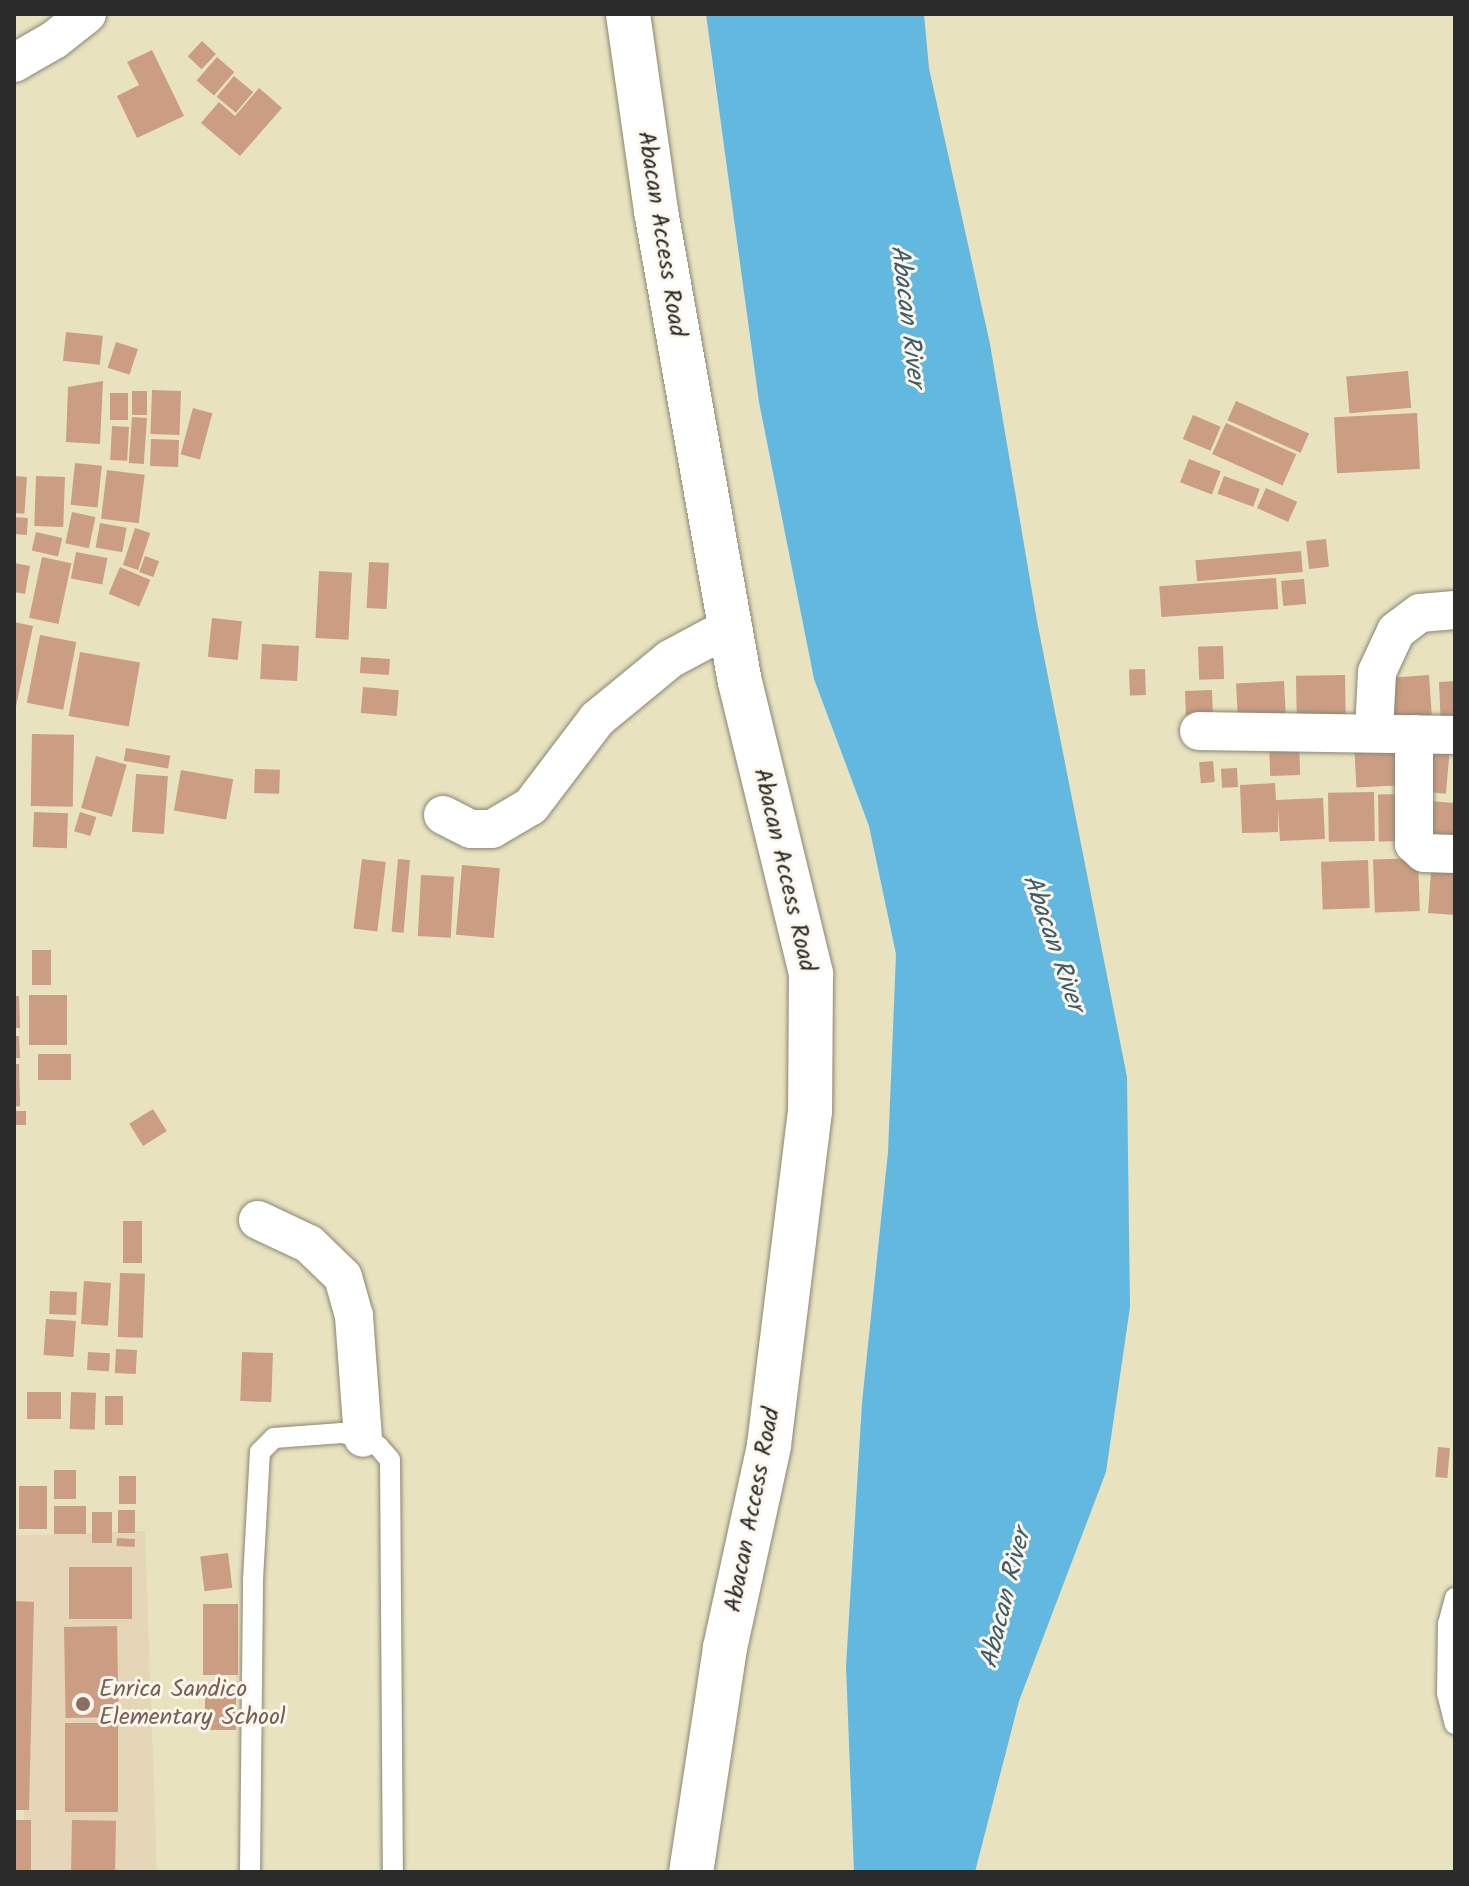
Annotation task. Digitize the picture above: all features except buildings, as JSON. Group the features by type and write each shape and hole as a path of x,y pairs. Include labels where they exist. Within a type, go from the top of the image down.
{"street":[{"path":"14,63 54,40 87,14"},
{"name":"Abacan Access Road","path":"628,14 656,211 730,627 761,772 811,974 813,1039 810,1111 769,1446 725,1648 691,1872"},
{"path":"1374,732 1377,672 1396,631 1420,613 1455,610"},
{"path":"443,815 471,829 492,829 531,806 597,719 670,659 730,627"},
{"path":"1199,731 1455,735"},
{"path":"1414,734 1414,844 1424,853 1455,854"},
{"path":"258,1220 309,1244 343,1277 354,1316 363,1438"}],"lane":[{"path":"250,1872 253,1580 260,1452 274,1438 342,1433 363,1438 378,1446 390,1460 389,1659 393,1872"},
{"path":"1455,1598 1448,1624 1447,1693 1455,1724"}],"shaded area":[{"name":"Enrica Sandico Elementary School","path":"145,1531 157,1872 26,1872 14,1536"}],"water":[{"name":"Abacan River","path":"706,14 924,14 929,68 990,344 1037,621 1127,1077 1130,1307 1106,1472 1019,1701 975,1872 854,1872 846,1666 862,1403 888,1152 896,954 869,826 814,679 759,402"}],"place":[{"name":"Enrica Sandico Elementary School","path":"83,1704"}]}
